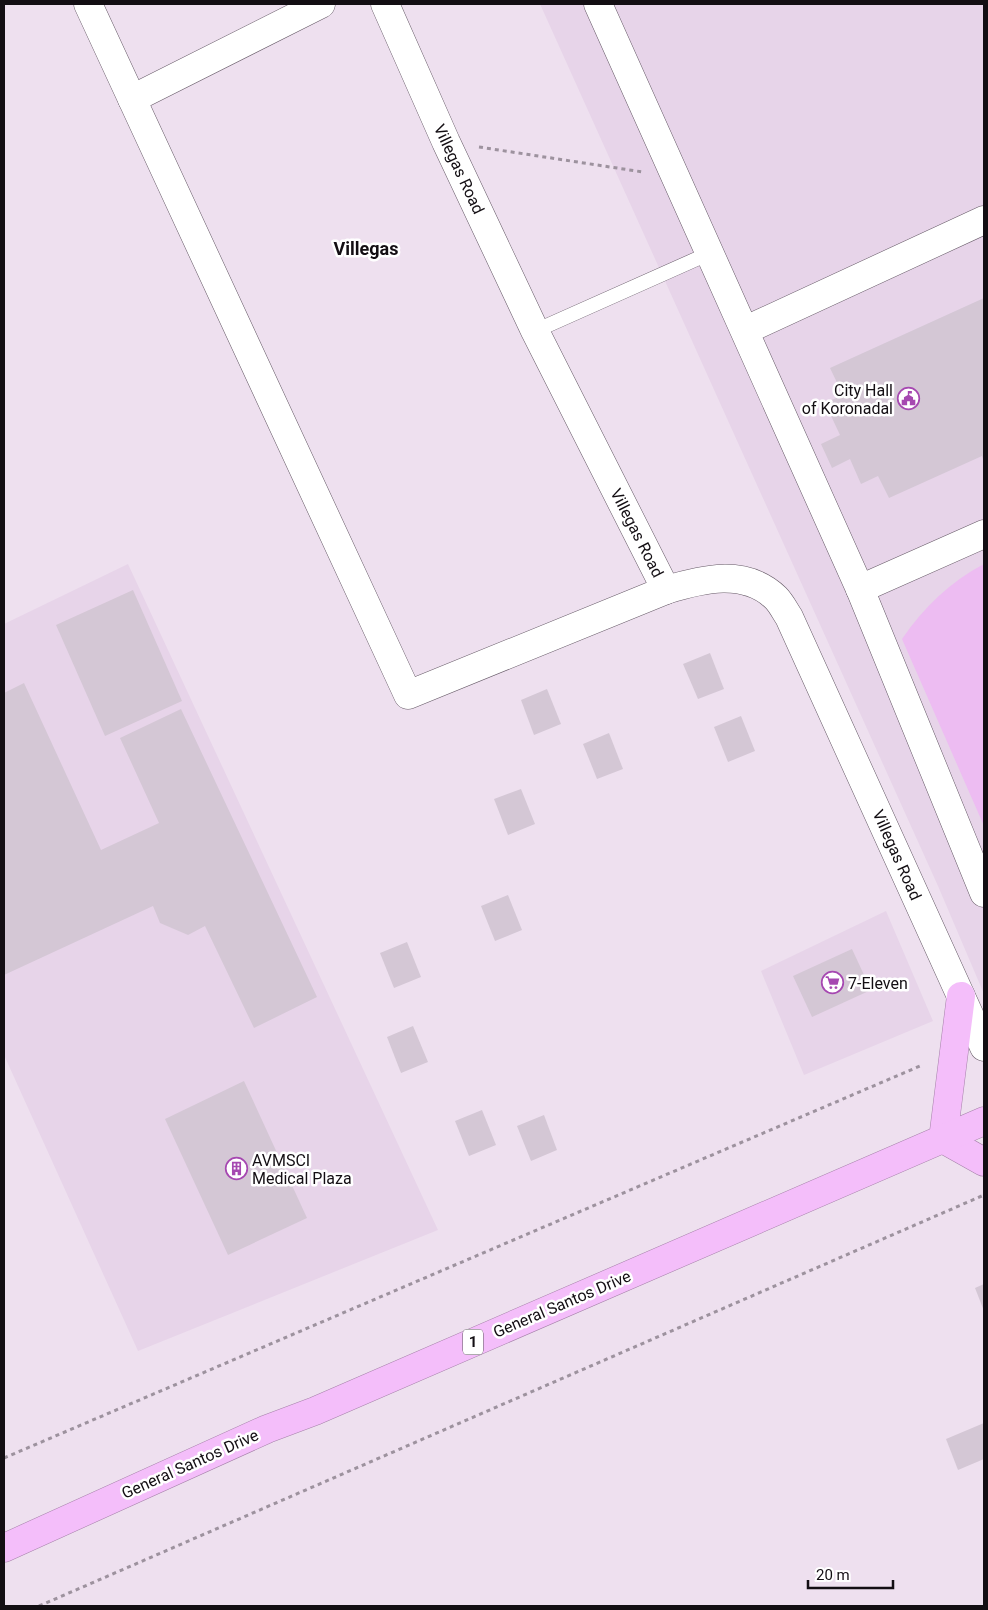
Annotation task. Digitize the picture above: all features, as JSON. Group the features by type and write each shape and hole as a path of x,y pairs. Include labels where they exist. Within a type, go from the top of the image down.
{"highway":[{"path":"961,996 944,1139 984,1162"},
{"name":"General Santos Drive","path":"4,1548 267,1429 315,1411 984,1121"}],"street":[{"path":"88,4 408,696 666,590"},
{"path":"132,99 322,4"},
{"name":"Villegas Road","path":"385,4 446,142 535,331 666,590 700,579 728,578 758,585 776,599 789,618 984,1047"},
{"path":"598,4 746,330 860,589 984,893"},
{"path":"746,330 984,220"},
{"path":"860,589 984,534"}],"lane":[{"path":"535,331 710,254"}],"path":[{"path":"446,142 676,177"},
{"path":"4,1458 920,1066"},
{"path":"39,1606 984,1195"}],"shaded area":[{"path":"540,4 984,4 984,994 938,886"},
{"path":"128,564 438,1230 138,1351 4,1055 4,624"},
{"path":"984,564 984,826 902,639 919,616 939,596 960,579"},
{"path":"886,911 933,1021 804,1075 761,971"}],"building":[{"name":"City Hall of Koronadal","path":"984,298 984,462 982,456 889,498 878,476 861,484 850,459 832,468 821,444 840,435 825,403 843,395 830,368"},
{"path":"133,590 182,701 105,736 56,625"},
{"path":"710,653 724,689 698,699 683,664"},
{"path":"24,683 101,850 159,823 120,738 181,709 317,997 254,1028 205,926 188,935 160,923 153,906 4,975 4,693"},
{"path":"547,689 561,724 534,735 521,700"},
{"path":"741,716 755,751 728,762 714,727"},
{"path":"609,733 623,769 597,779 583,744"},
{"path":"521,789 535,824 508,835 494,799"},
{"path":"508,895 522,930 495,941 481,906"},
{"path":"407,942 421,977 394,988 380,953"},
{"name":"7-Eleven","path":"852,949 871,990 812,1017 793,976"},
{"path":"413,1026 428,1062 401,1073 387,1037"},
{"name":"AVMSCI Medical Plaza","path":"244,1081 307,1218 228,1255 165,1119"},
{"path":"482,1110 496,1145 469,1156 455,1121"},
{"path":"544,1115 557,1150 531,1161 517,1126"},
{"path":"984,1284 984,1311 975,1288"},
{"path":"984,1423 984,1459 958,1470 946,1439"}],"place":[{"name":"City Hall of Koronadal","path":"909,399"},
{"name":"7-Eleven","path":"832,983"},
{"name":"AVMSCI Medical Plaza","path":"236,1169"}],"district":[{"name":"Villegas","path":"366,248"}]}
